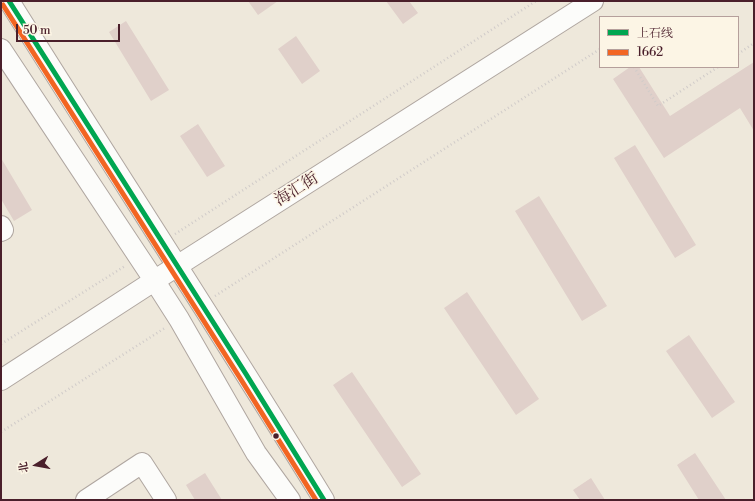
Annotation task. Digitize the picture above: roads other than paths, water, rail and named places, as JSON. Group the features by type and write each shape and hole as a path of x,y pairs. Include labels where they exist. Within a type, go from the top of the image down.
{"street":[{"path":"9,1 202,304 324,500"},
{"name":"海汇街","path":"1,380 154,280 593,1"},
{"path":"1,49 179,319 256,453 290,500"},
{"path":"1,226 3,230 1,231"},
{"path":"86,500 142,463 166,500"}]}
